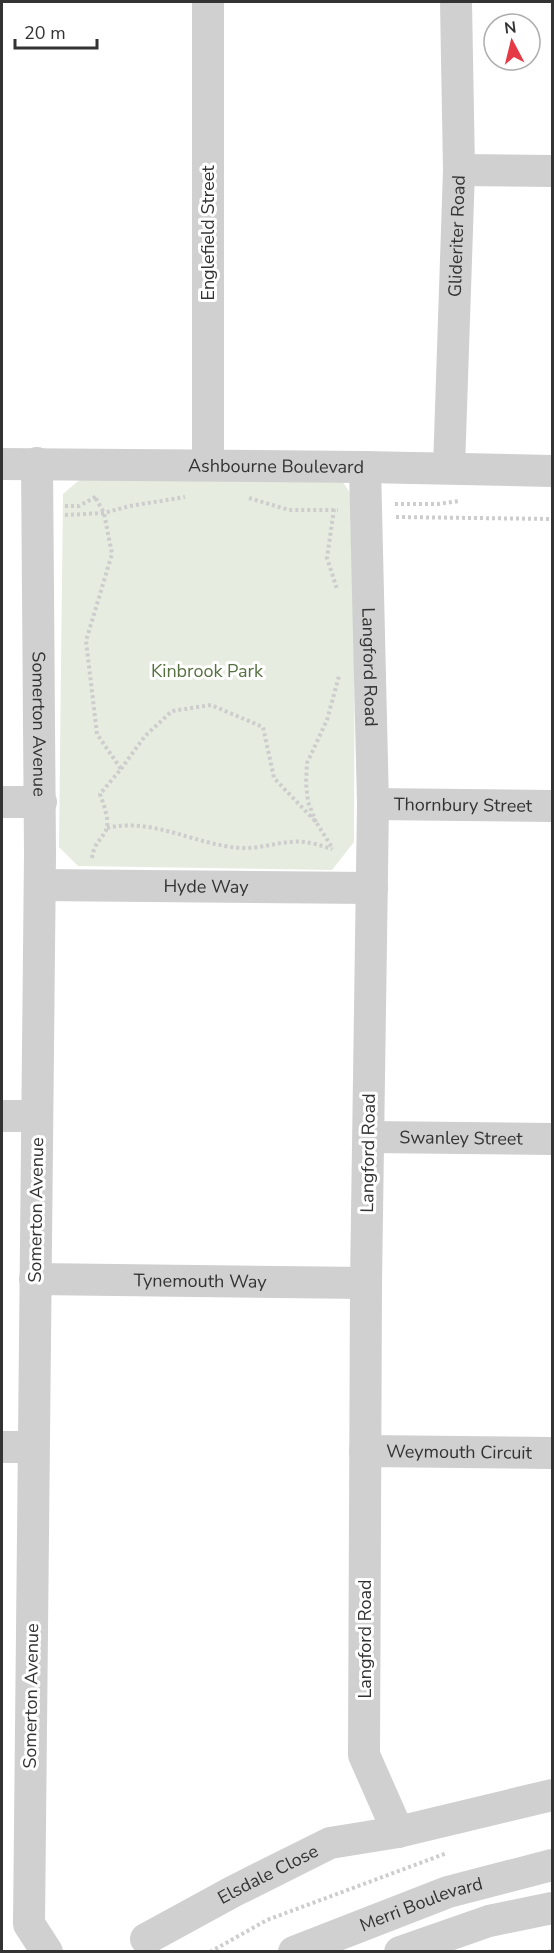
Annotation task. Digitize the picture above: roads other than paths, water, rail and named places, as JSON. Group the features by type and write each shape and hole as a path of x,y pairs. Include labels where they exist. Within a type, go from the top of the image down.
{"street":[{"name":"Englefield Street","path":"208,2 208,465"},
{"name":"Glideriter Road","path":"449,468 459,170 456,2"},
{"path":"459,170 552,171"},
{"name":"Somerton Avenue","path":"37,463 40,885 29,1924 47,1952"},
{"name":"Ashbourne Boulevard","path":"2,464 552,471"},
{"name":"Langford Road","path":"364,467 373,804 366,1283 364,1755 398,1832"},
{"path":"2,802 40,802"},
{"name":"Thornbury Street","path":"373,804 552,806"},
{"name":"Hyde Way","path":"40,885 372,888"},
{"path":"2,1116 37,1116"},
{"name":"Swanley Street","path":"369,1137 552,1138"},
{"name":"Tynemouth Way","path":"35,1279 366,1283"},
{"path":"2,1447 33,1447"},
{"name":"Weymouth Circuit","path":"365,1452 552,1453"},
{"path":"398,1832 552,1795"},
{"name":"Elsdale Close","path":"146,1939 234,1891 330,1843 398,1832"},
{"name":"Merri Boulevard","path":"294,1952 448,1892 552,1865"},
{"name":"Merri Boulevard","path":"400,1952 489,1921 552,1908"}],"park label":[{"name":"Kinbrook Park","path":"207,671"}]}
